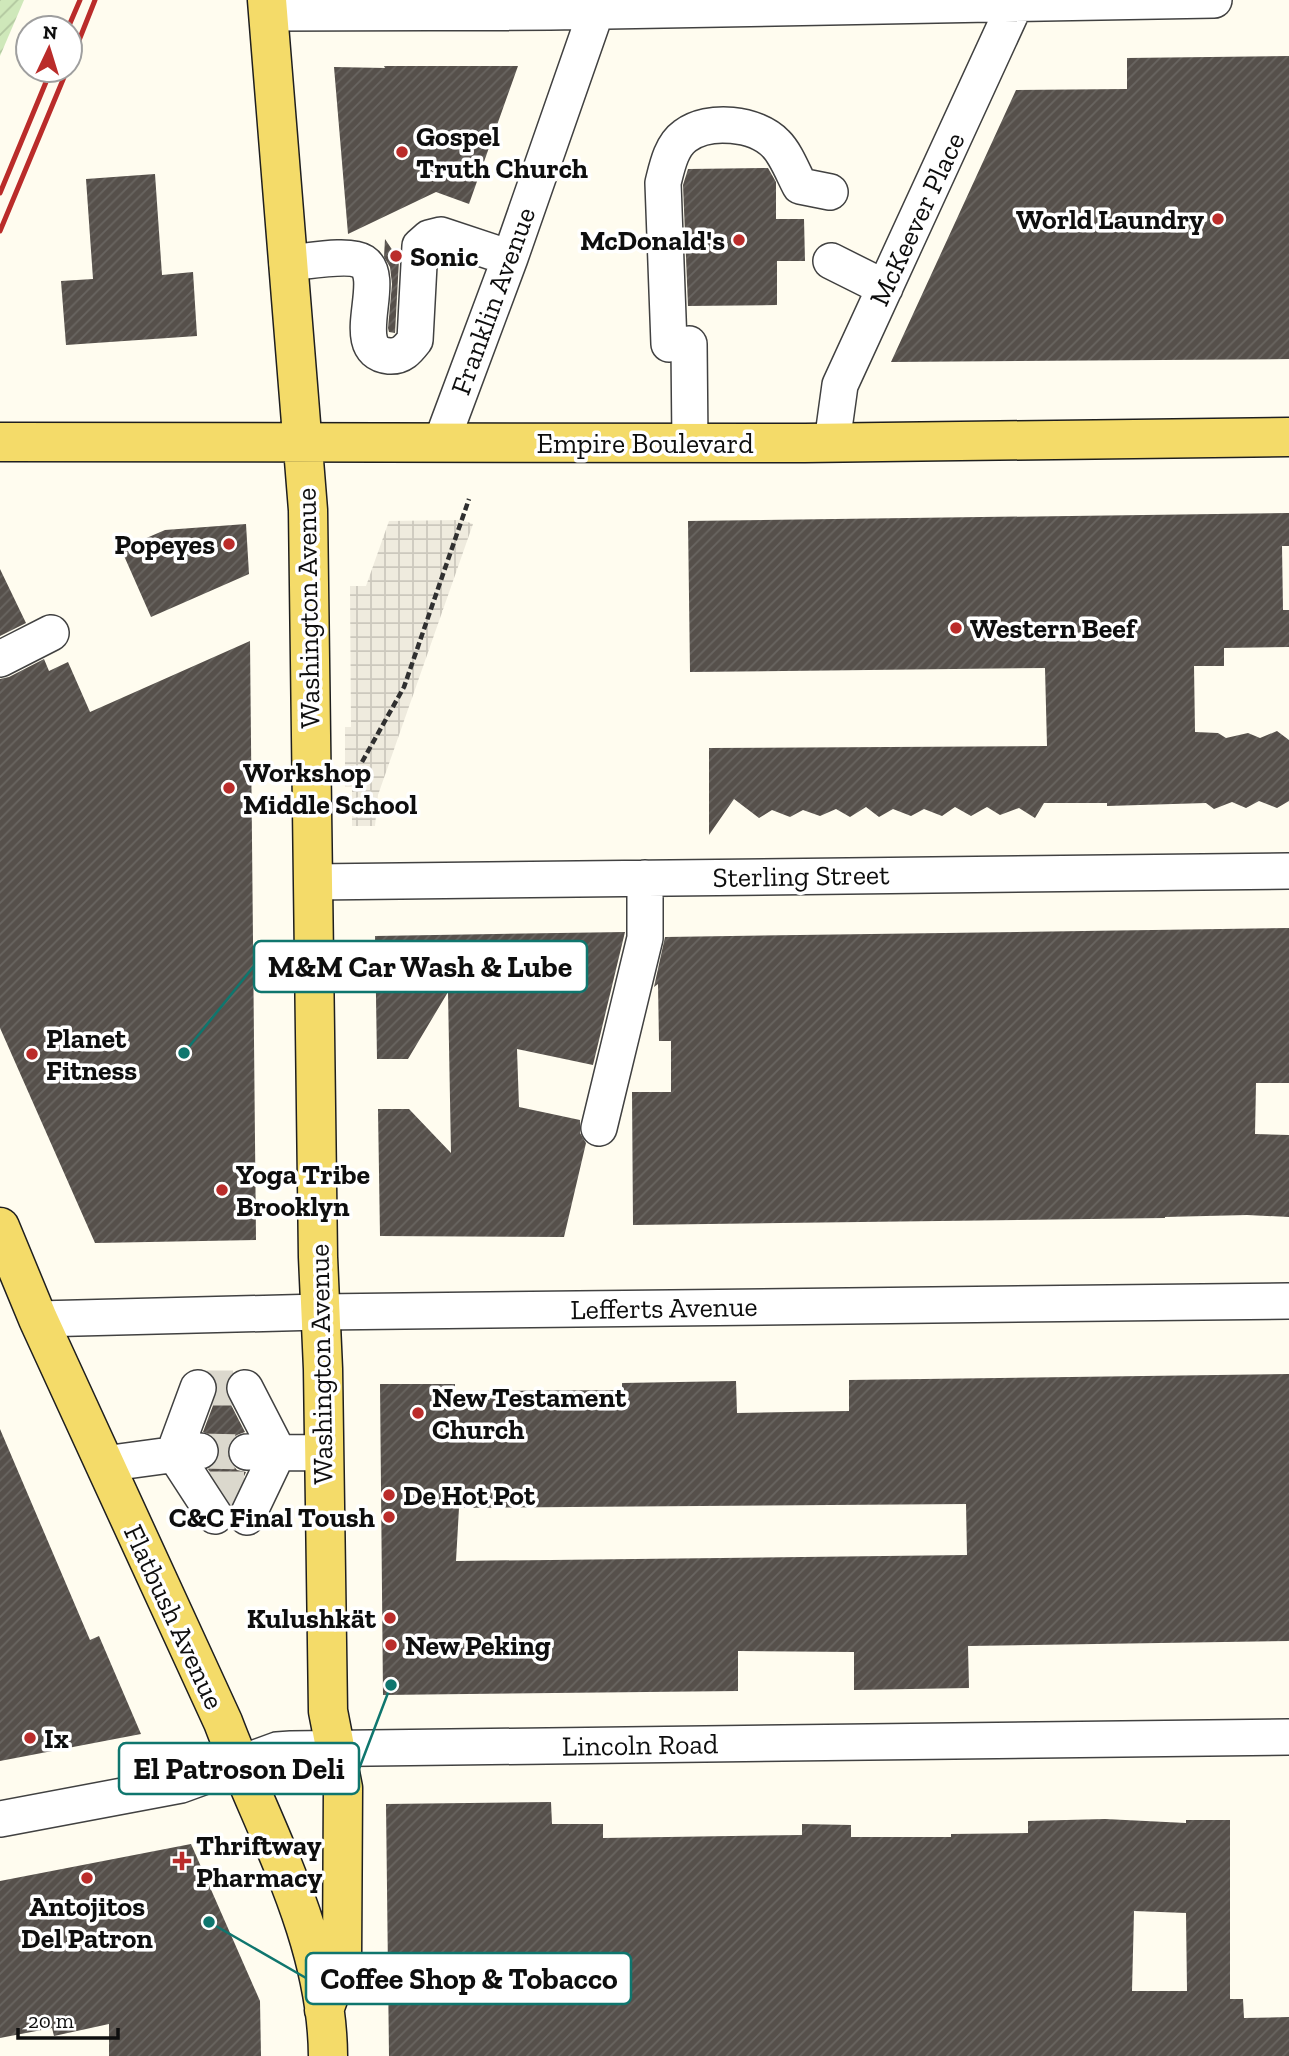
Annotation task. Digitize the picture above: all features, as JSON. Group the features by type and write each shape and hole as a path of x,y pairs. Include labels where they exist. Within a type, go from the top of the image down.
{"main road":[{"name":"Washington Avenue","path":"268,6 308,510 328,1711 343,1788 342,1961 324,2010"},
{"name":"Empire Boulevard","path":"0,442 832,443 1289,437"},
{"name":"Flatbush Avenue","path":"0,1227 38,1319 223,1721 291,1884 305,1922 317,1968 328,2056"}],"street":[{"path":"268,6 1214,0"},
{"name":"McKeever Place","path":"832,443 840,385 1016,2"},
{"name":"Franklin Avenue","path":"441,443 510,258 598,5"},
{"path":"690,443 663,183 668,159 684,136 701,128 727,126 754,129 776,144 800,186 830,192"},
{"path":"287,263 354,258 365,263 372,273 368,337 374,348 384,355 397,356 408,350 415,340 420,246 429,238 441,234 510,258"},
{"path":"831,261 885,288"},
{"path":"0,659 51,633"},
{"name":"Sterling Street","path":"313,882 1289,871"},
{"path":"599,1128 645,938 645,878"},
{"name":"Lefferts Avenue","path":"38,1319 320,1312 1289,1301"},
{"path":"244,1398 262,1452"},
{"path":"187,1452 198,1399"},
{"path":"187,1452 229,1503 262,1452"},
{"path":"104,1464 187,1452"},
{"path":"262,1452 323,1453"},
{"name":"Lincoln Road","path":"0,1819 181,1785 277,1750 335,1747 1289,1737"}],"path":[{"path":"362,762 404,687 469,499"}],"green space":[{"path":"0,0 24,0 18,14 14,14 14,23 0,56"}],"shaded area":[{"path":"462,520 473,524 378,795 375,826 352,826 352,787 345,787 345,727 351,727 350,586 366,586 389,521"}],"building":[{"path":"1289,56 1289,359 891,362 1016,90 1127,89 1127,58"},
{"path":"384,66 518,66 469,204 436,192 348,234 334,67 385,68"},
{"name":"McDonald's","path":"768,168 776,182 776,219 804,219 805,261 777,261 777,305 688,306 683,185 688,169"},
{"path":"155,174 162,275 193,272 197,336 66,345 61,281 93,279 86,179"},
{"path":"385,239 399,260 395,333 389,332 388,328 392,284 390,267 384,257"},
{"path":"1289,513 1289,546 1282,546 1283,610 1289,610 1289,647 1224,648 1224,666 1194,666 1195,732 1218,733 1226,738 1248,733 1260,738 1277,731 1289,740 1289,801 1277,808 1259,801 1246,808 1232,802 1214,809 1206,803 1107,806 1107,803 1044,803 1035,818 1019,808 1000,815 987,807 971,816 955,807 942,816 924,809 911,816 893,809 879,817 866,807 850,817 836,809 820,816 803,810 790,817 772,810 759,818 734,799 709,835 709,748 1047,746 1045,668 690,672 688,521"},
{"path":"246,524 249,574 151,617 121,549 165,530"},
{"path":"0,569 26,623 0,636"},
{"path":"250,641 256,1240 95,1243 0,1028 0,679 44,659 49,671 68,662 90,712"},
{"path":"1289,928 1289,1083 1256,1083 1255,1134 1289,1135 1289,1217 1247,1215 633,1225 632,1092 671,1092 671,1041 659,1041 658,984 654,987 665,937"},
{"path":"625,932 593,1065 517,1049 519,1107 580,1120 580,1133 586,1143 564,1237 380,1236 378,1109 409,1109 451,1153 448,992 408,1059 377,1059 375,936"},
{"path":"1289,1374 1289,1641 968,1646 969,1688 854,1690 854,1652 738,1651 738,1691 383,1695 380,1384 455,1384 455,1391 622,1390 622,1383 736,1381 737,1413 849,1411 849,1380","holes":["966,1504 967,1555 456,1561 459,1508"]},
{"path":"218,1384 226,1384 227,1397 245,1432 230,1441 227,1451 230,1462 237,1470 246,1472 231,1504 208,1469 218,1459 220,1448 215,1438 203,1432 217,1395"},
{"path":"0,1429 90,1640 99,1636 141,1734 0,1761"},
{"path":"551,1802 552,1824 603,1824 603,1838 802,1835 802,1824 851,1825 851,1837 951,1837 951,1834 1028,1833 1028,1821 1105,1819 1186,1823 1186,1820 1230,1820 1230,1999 1243,1999 1244,2018 1289,2017 1289,2056 389,2056 386,1804","holes":["1134,1911 1186,1913 1187,1991 1132,1991"]},
{"path":"191,1844 260,2001 261,2056 109,2056 109,2024 54,2036 52,2028 0,2038 0,1881"}],"tunnel":[{"path":"198,1388 245,1388"},
{"path":"200,1451 247,1452"},
{"path":"209,1489 245,1489"}],"railway":[{"path":"74,14 80,0"},
{"path":"84,28 95,0"},
{"path":"0,193 45,84"},
{"path":"0,231 61,84"}],"place":[{"name":"Gospel Truth Church","path":"402,152"},
{"name":"World Laundry","path":"1218,219"},
{"name":"McDonald's","path":"739,240"},
{"name":"Sonic","path":"396,256"},
{"name":"Popeyes","path":"229,544"},
{"name":"Western Beef","path":"956,628"},
{"name":"Workshop Middle School","path":"229,788"},
{"name":"M&M Car Wash & Lube","path":"184,1053"},
{"name":"Planet Fitness","path":"32,1054"},
{"name":"Yoga Tribe Brooklyn","path":"222,1190"},
{"name":"New Testament Church","path":"418,1413"},
{"name":"De Hot Pot","path":"389,1495"},
{"name":"C&C Final Toush","path":"389,1517"},
{"name":"Kulushkät","path":"390,1618"},
{"name":"New Peking","path":"391,1645"},
{"name":"El Patroson Deli","path":"391,1685"},
{"name":"Ix","path":"30,1738"},
{"name":"Thriftway Pharmacy","path":"182,1861"},
{"name":"Antojitos Del Patron","path":"87,1878"},
{"name":"Coffee Shop & Tobacco","path":"209,1922"}]}
